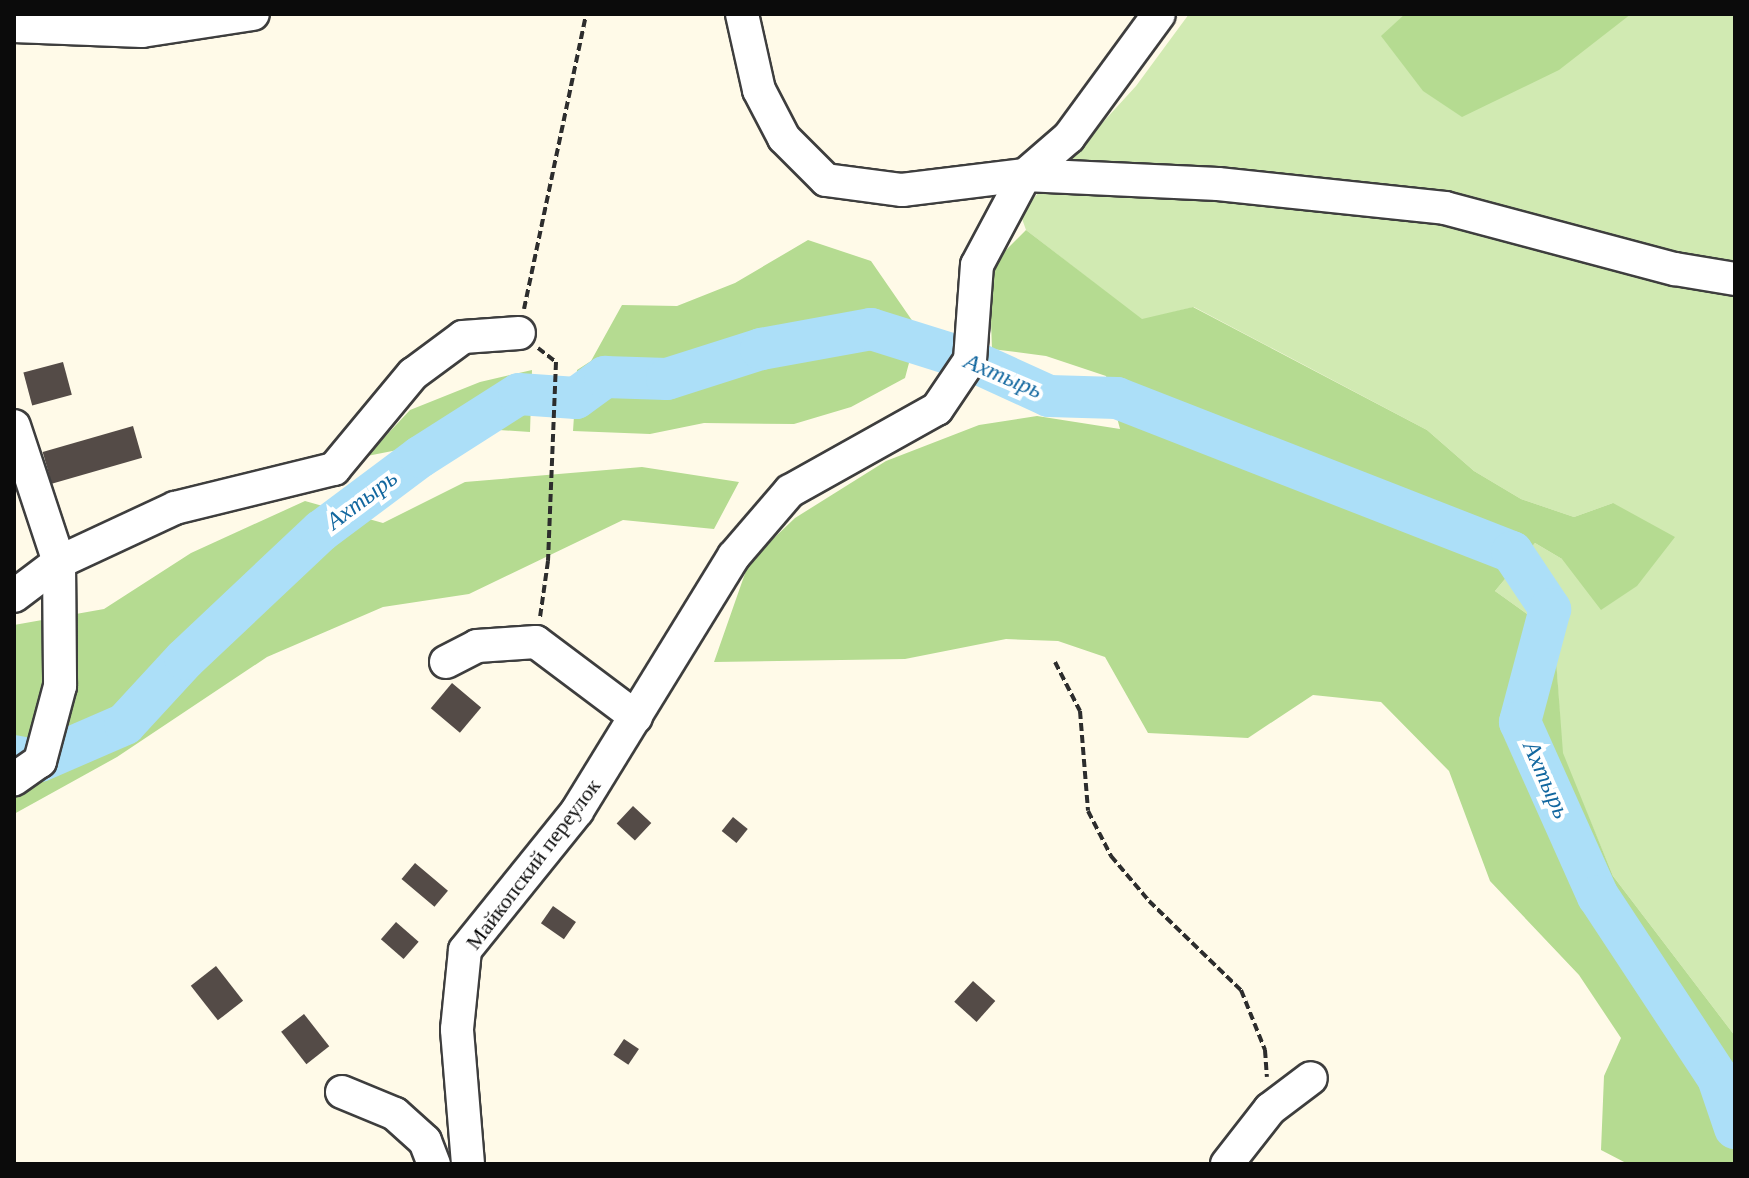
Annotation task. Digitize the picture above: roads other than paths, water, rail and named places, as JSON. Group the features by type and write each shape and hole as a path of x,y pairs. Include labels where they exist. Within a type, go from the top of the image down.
{"street":[{"path":"24,21 142,31 253,14"},
{"path":"742,14 759,90 784,138 826,180 902,190 1025,175 1218,184 1445,208 1675,269 1735,279"},
{"path":"1025,175 1069,137 1159,14"},
{"name":"Майкопский переулок","path":"468,1164 457,1029 465,950 577,811 734,556 790,491 937,409 970,360 977,265 1025,175"},
{"path":"14,596 59,562 175,508 334,469 413,374 463,337 519,333"},
{"path":"14,426 59,562 60,686 40,761 14,779"},
{"path":"446,662 477,646 536,642 636,717"},
{"path":"1227,1164 1270,1109 1311,1078"},
{"path":"342,1092 395,1114 425,1141 434,1164"}],"waterway":[{"name":"Ахтырь","path":"14,756 40,761 125,724 185,659 321,531 420,457 519,394 576,398 605,377 667,379 761,349 871,329 970,360 1049,396 1117,398 1512,552 1550,609 1520,722 1598,896 1718,1078 1735,1128"}]}
